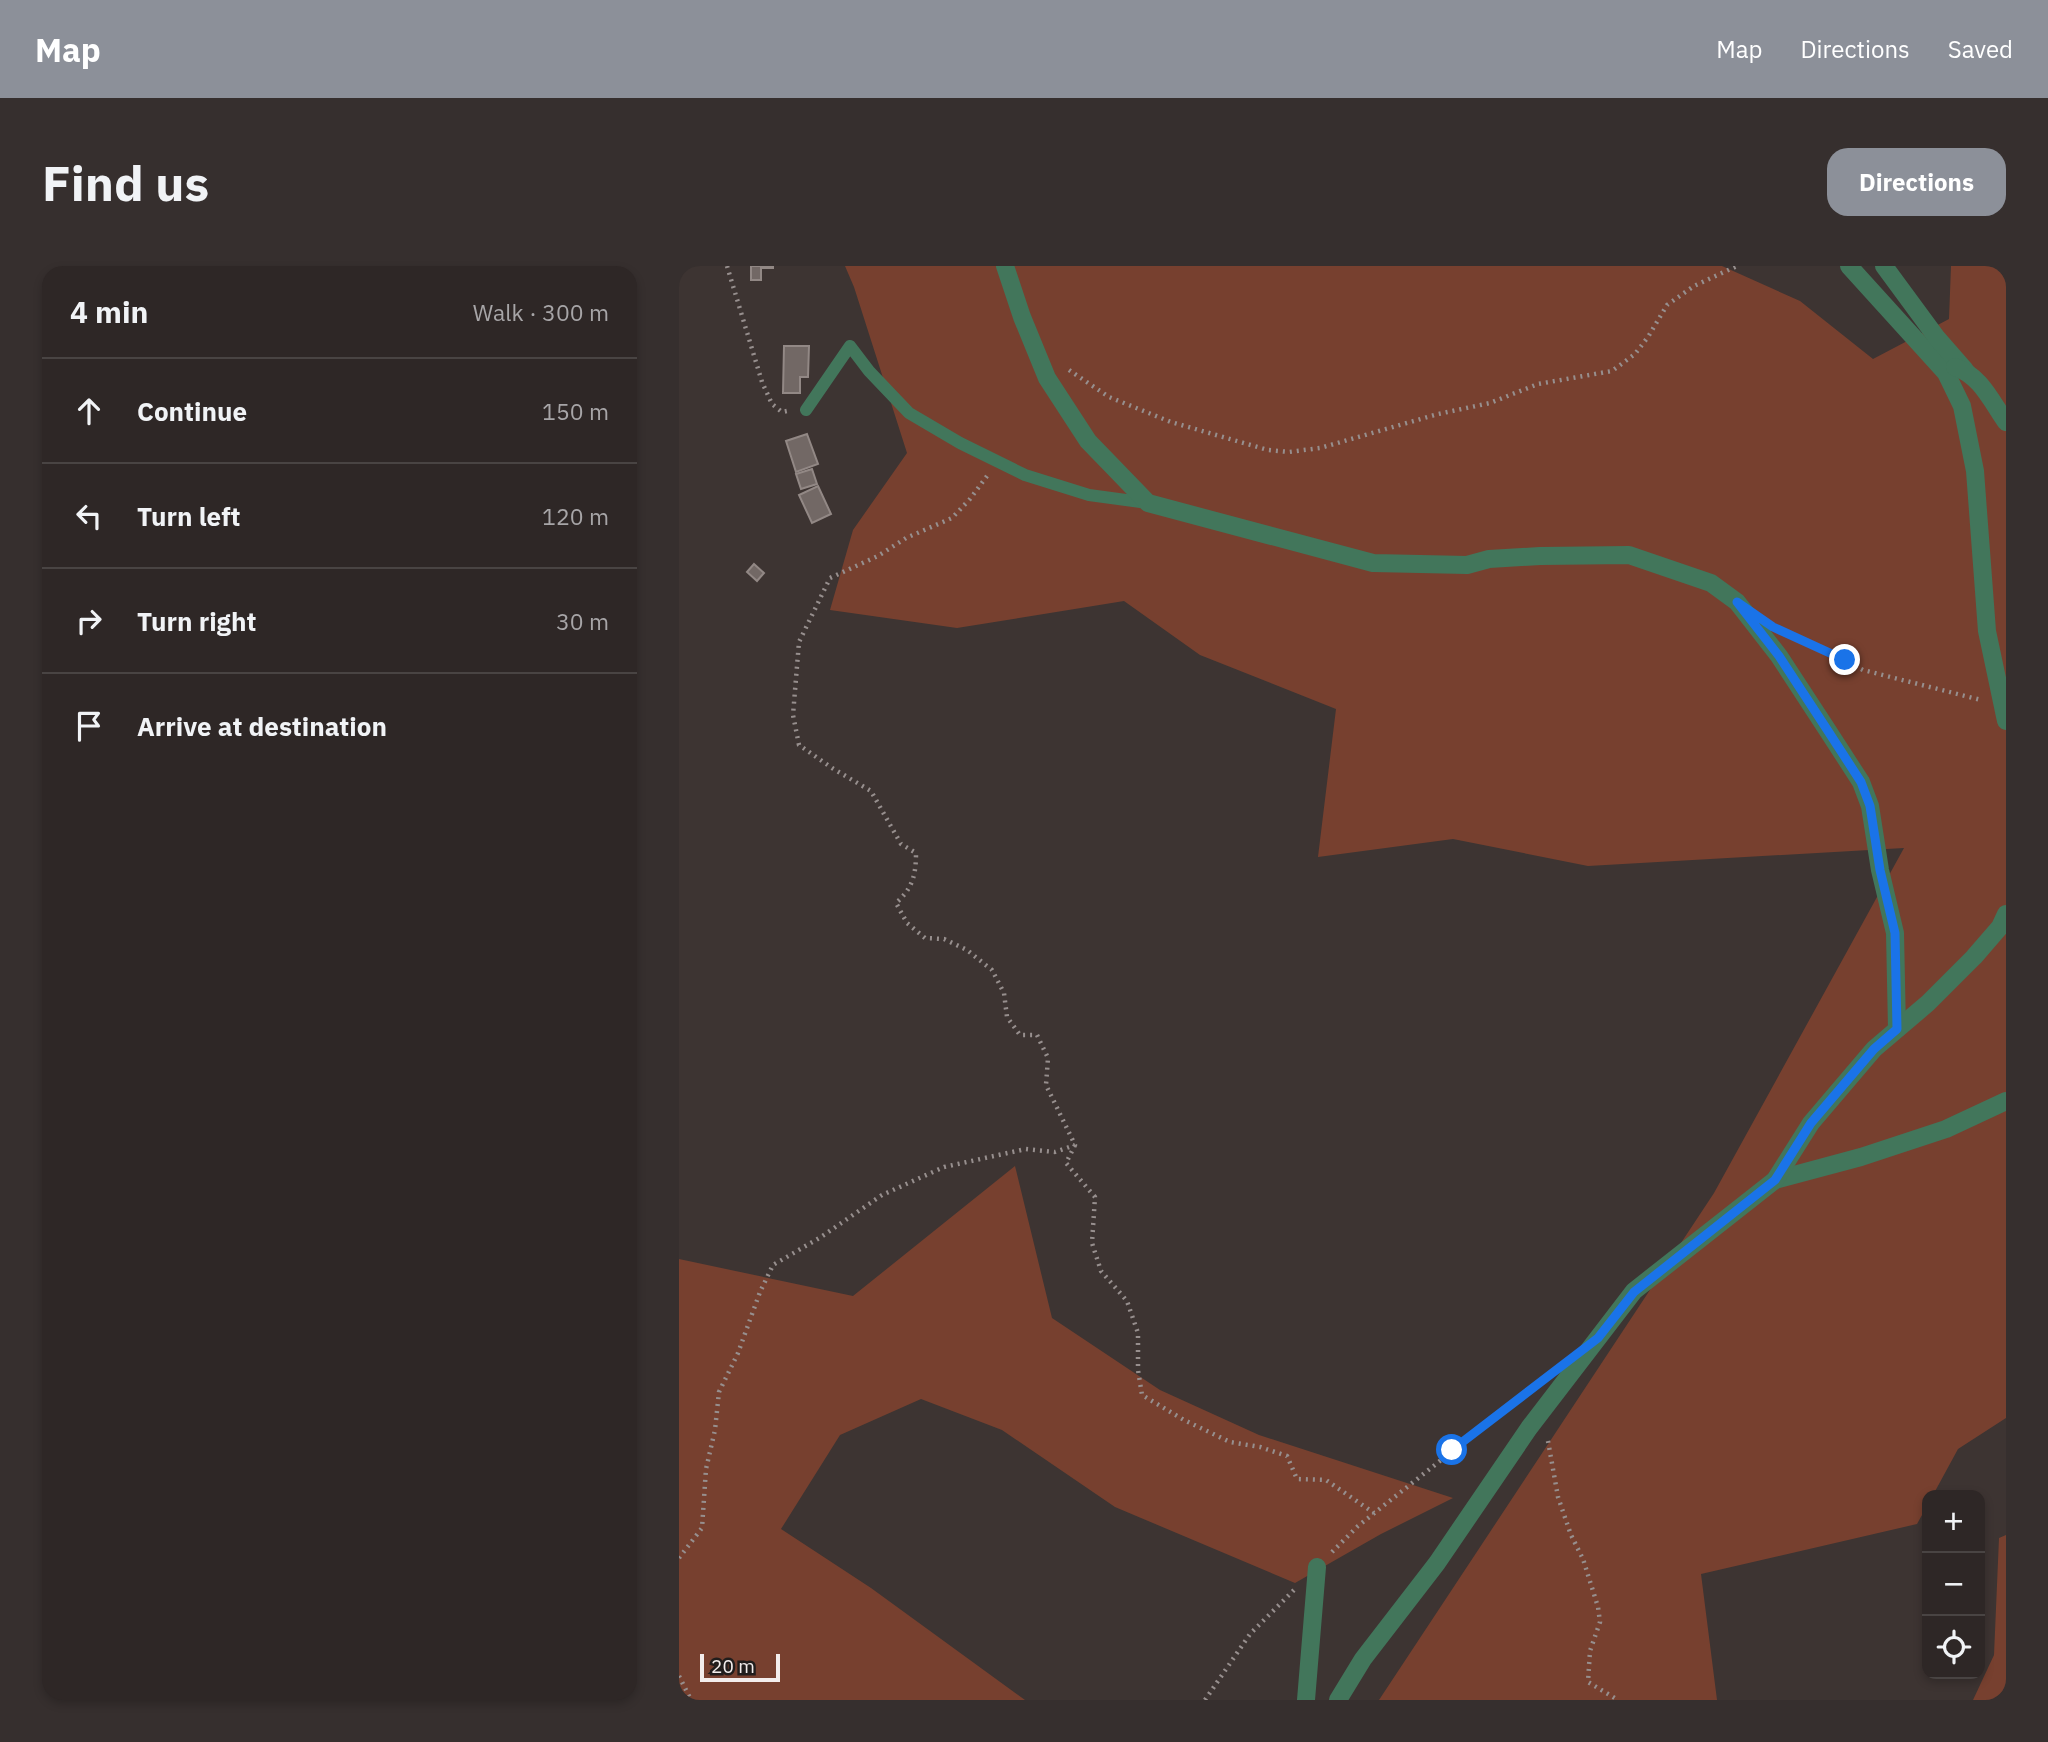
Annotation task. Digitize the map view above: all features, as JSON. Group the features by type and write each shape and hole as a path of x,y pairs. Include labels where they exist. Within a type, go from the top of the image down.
{"street":[{"path":"1005,266 1047,378 1088,440 1148,503 1373,563 1467,565 1489,559 1629,555 1711,583 1737,602 1779,656 1861,782 1870,806 1880,870 1895,933 1897,1029"},
{"path":"1849,266 1946,373 1962,406 1975,471 1987,631 2006,721"},
{"path":"1884,266 1937,338 1983,386 2006,422"},
{"path":"1934,360 1965,370"},
{"path":"1338,1700 1363,1659 1437,1563 1543,1410 1634,1292 1775,1180 1811,1123 1874,1049 1928,1003 1974,957 2000,927 2006,914"},
{"path":"1775,1180 1861,1157 1946,1129 2006,1101"},
{"path":"1305,1700 1317,1567"}],"lane":[{"path":"806,410 850,346 869,371 909,413 997,461 1025,475 1089,495 1148,503"}],"path":[{"path":"726,266 762,382 772,404 782,412 806,410"},
{"path":"1065,367 1109,397 1171,422 1268,450 1289,452 1320,449 1438,414 1490,403 1538,384 1612,371 1635,354 1667,304 1694,286 1737,266"},
{"path":"997,461 970,499 952,518 906,538 878,556 830,578 799,642 793,715 799,745 871,791 901,844 916,853 916,873 908,892 897,903 907,923 925,938 944,939 967,950 992,970 1004,993 1007,1017 1020,1035 1037,1035 1048,1058 1046,1085 1075,1145"},
{"path":"1785,632 1863,670 1984,701 2001,700"},
{"path":"1075,1145 1066,1163 1095,1198 1091,1243 1101,1271 1127,1301 1138,1332 1138,1370 1142,1395 1184,1420 1230,1441 1287,1456 1297,1479 1326,1480 1374,1513"},
{"path":"679,1558 702,1528 706,1469 715,1430 719,1392 739,1353 760,1292 773,1265 821,1237 882,1195 944,1167 1025,1149 1055,1152 1075,1145"},
{"path":"1205,1700 1249,1634 1317,1567 1374,1513 1533,1387"},
{"path":"1543,1410 1558,1497 1571,1535 1583,1559 1598,1607 1600,1622 1590,1651 1587,1682 1618,1700"},
{"path":"679,1676 691,1700"}],"shaded area":[{"path":"845,266 1722,266 1800,301 1873,359 1949,319 1951,266 2006,266 2006,1418 1958,1449 1936,1490 1922,1490 1922,1515 1917,1524 1701,1574 1717,1700 1379,1700 1714,1193 1904,848 1588,866 1453,839 1318,857 1336,709 1200,655 1124,601 957,628 830,610 853,530 907,453"},
{"path":"1015,1166 1052,1318 1160,1390 1259,1435 1453,1498 1381,1534 1295,1583 1115,1507 1002,1430 921,1399 840,1435 781,1529 871,1588 1025,1700 679,1700 679,1259 853,1296"},
{"path":"2006,1535 2006,1700 1973,1700 1994,1655 1999,1538"}],"building":[{"path":"751,266 773,268 761,268 761,280 751,280"},
{"path":"784,346 809,346 808,377 800,377 800,393 783,393"},
{"path":"807,434 818,464 796,472 786,441"},
{"path":"812,469 817,484 801,489 796,474"},
{"path":"818,486 831,514 812,523 799,495"},
{"path":"754,564 764,573 757,581 747,572"}],"route":[{"path":"1452,1450 1598,1338 1634,1292 1775,1180 1811,1123 1874,1049 1897,1029 1895,933 1880,870 1870,806 1861,782 1828,731 1779,656 1737,602 1773,627 1845,660"}]}
